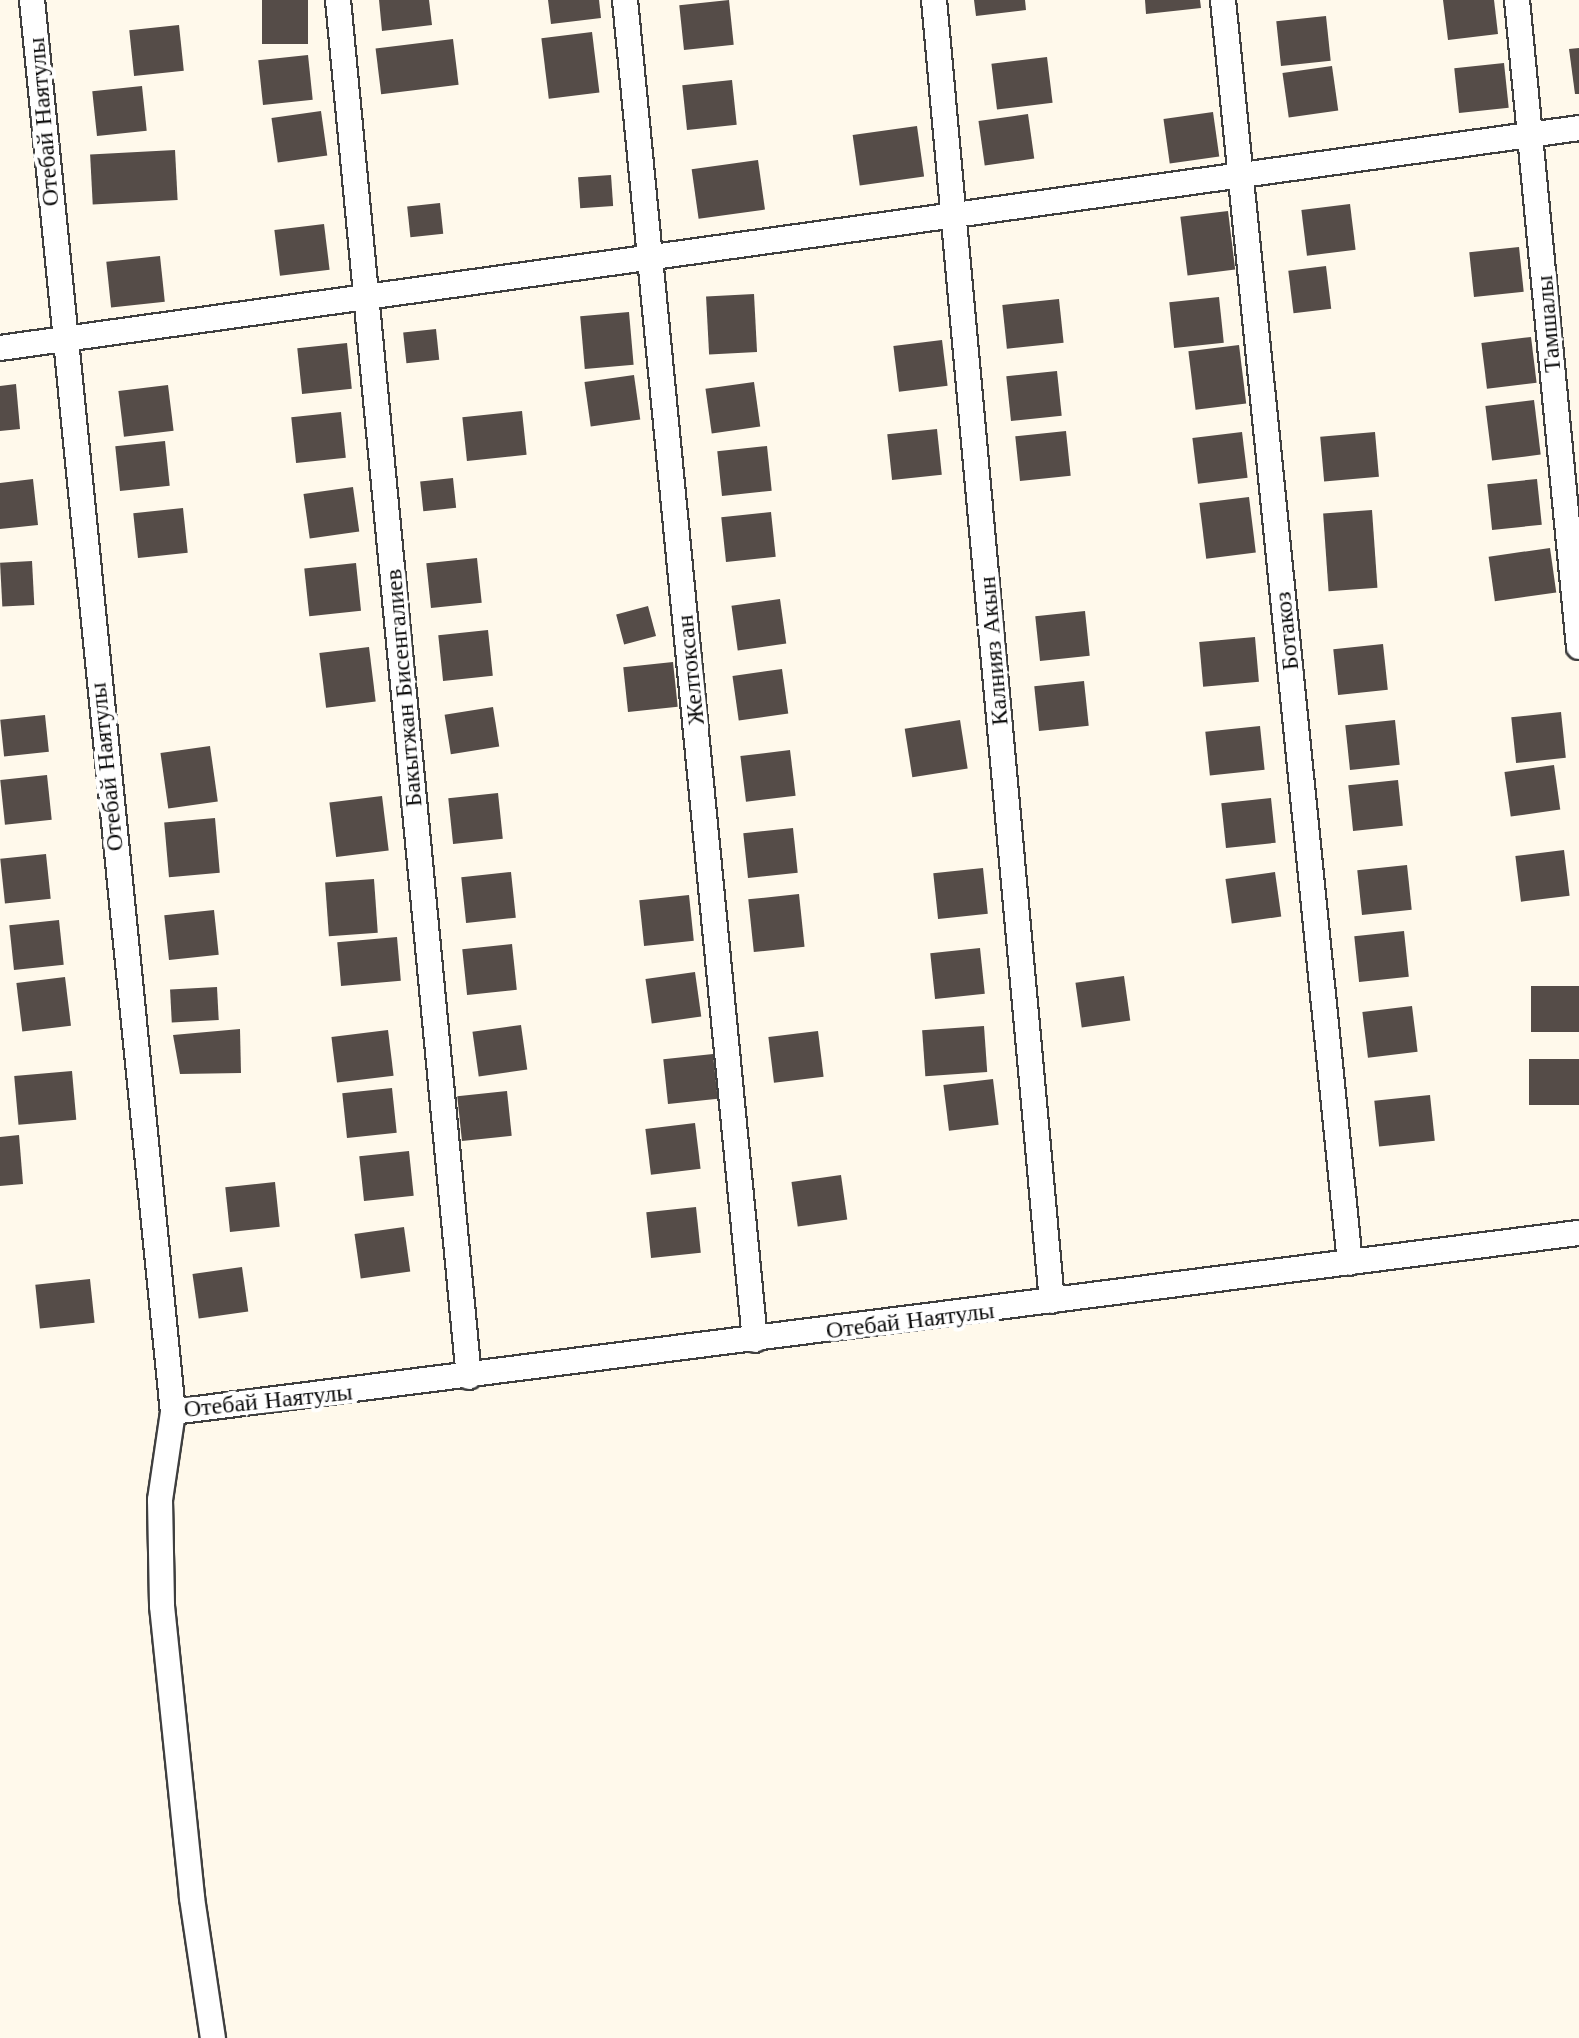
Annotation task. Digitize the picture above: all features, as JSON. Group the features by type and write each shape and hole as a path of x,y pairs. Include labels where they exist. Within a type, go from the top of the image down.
{"street":[{"name":"Отебай Наятулы","path":"32,0 63,343 173,1412 469,1377 1579,1233"},
{"name":"Бакытжан Бисенгалиев","path":"338,0 469,1377"},
{"name":"Желтоксан","path":"625,0 755,1340"},
{"name":"Калнияз Акын","path":"934,0 1052,1301"},
{"name":"Ботакоз","path":"1223,0 1350,1263"},
{"name":"Тамшалы","path":"1517,0 1579,647"},
{"path":"0,348 63,343 366,297 650,260 1240,171 1579,128"},
{"path":"173,1412 160,1500 162,1606 192,1898 213,2038"}],"building":[{"path":"262,0 308,0 308,44 262,44"},
{"path":"379,0 429,0 432,25 382,31"},
{"path":"548,0 599,0 601,18 551,24"},
{"path":"729,0 734,45 684,50 679,5"},
{"path":"974,0 1025,0 1026,10 976,16"},
{"path":"1145,0 1200,0 1201,8 1146,14"},
{"path":"1443,0 1494,0 1498,34 1448,40"},
{"path":"1326,16 1331,61 1281,66 1276,21"},
{"path":"179,25 184,71 134,76 129,30"},
{"path":"592,32 599,93 549,99 541,38"},
{"path":"453,39 459,85 381,94 376,49"},
{"path":"1579,48 1579,94 1575,94 1569,49"},
{"path":"308,55 313,100 263,105 258,60"},
{"path":"1047,57 1053,103 997,109 991,64"},
{"path":"1504,63 1509,108 1459,113 1454,68"},
{"path":"1332,66 1338,111 1289,118 1282,73"},
{"path":"732,80 737,125 687,130 682,85"},
{"path":"142,86 147,131 97,136 92,91"},
{"path":"321,111 327,156 278,163 271,118"},
{"path":"1213,112 1219,157 1170,164 1163,119"},
{"path":"1028,114 1034,159 985,166 978,121"},
{"path":"917,126 924,177 860,186 853,135"},
{"path":"175,150 178,200 93,204 90,154"},
{"path":"758,160 765,210 699,219 692,169"},
{"path":"611,175 613,206 580,208 578,177"},
{"path":"440,203 443,234 410,237 407,206"},
{"path":"1350,204 1356,250 1307,256 1301,210"},
{"path":"1228,211 1235,270 1188,275 1180,217"},
{"path":"324,224 330,270 280,276 274,230"},
{"path":"1519,247 1524,292 1474,297 1469,252"},
{"path":"160,256 165,302 111,307 106,262"},
{"path":"1326,266 1331,309 1294,313 1288,271"},
{"path":"754,294 757,352 709,354 706,297"},
{"path":"1219,297 1224,343 1174,348 1169,302"},
{"path":"1059,299 1064,343 1007,349 1002,305"},
{"path":"629,312 634,365 585,369 580,316"},
{"path":"436,329 439,360 406,363 403,332"},
{"path":"1531,337 1537,383 1487,389 1481,343"},
{"path":"942,340 948,386 899,392 893,346"},
{"path":"347,343 352,389 302,394 297,348"},
{"path":"1239,345 1246,404 1196,410 1188,351"},
{"path":"1057,371 1062,416 1011,421 1006,376"},
{"path":"634,375 640,420 591,427 584,382"},
{"path":"754,382 760,427 712,433 705,389"},
{"path":"16,384 20,429 0,431 0,386"},
{"path":"168,385 174,431 124,437 118,391"},
{"path":"1534,400 1541,455 1492,461 1485,406"},
{"path":"522,411 527,455 467,461 462,417"},
{"path":"341,412 346,458 296,463 291,417"},
{"path":"937,429 942,475 892,480 887,434"},
{"path":"1066,431 1071,476 1020,481 1015,436"},
{"path":"1242,432 1248,478 1198,484 1192,438"},
{"path":"1375,432 1379,477 1324,482 1320,437"},
{"path":"165,441 170,486 120,491 115,446"},
{"path":"767,446 772,491 722,496 717,451"},
{"path":"453,478 456,508 423,511 420,481"},
{"path":"33,479 38,525 0,529 0,483"},
{"path":"1537,479 1542,525 1492,530 1487,484"},
{"path":"353,487 359,532 310,539 303,494"},
{"path":"1249,497 1256,553 1206,559 1199,503"},
{"path":"183,508 188,553 138,558 133,513"},
{"path":"1372,510 1377,588 1329,591 1323,513"},
{"path":"771,512 776,557 726,562 721,517"},
{"path":"1550,548 1556,593 1495,601 1489,557"},
{"path":"477,558 482,603 431,608 426,563"},
{"path":"32,561 34,605 2,607 0,563"},
{"path":"356,563 361,611 309,616 304,568"},
{"path":"780,599 786,644 738,650 731,606"},
{"path":"648,606 656,636 624,644 616,615"},
{"path":"1085,611 1090,656 1040,661 1035,616"},
{"path":"488,630 493,676 443,681 438,635"},
{"path":"1255,637 1259,682 1203,687 1199,642"},
{"path":"1383,644 1388,690 1338,695 1333,649"},
{"path":"369,647 376,702 326,708 319,653"},
{"path":"673,662 678,707 628,712 623,667"},
{"path":"782,669 788,714 739,721 732,676"},
{"path":"1084,681 1089,726 1039,731 1034,686"},
{"path":"493,707 499,747 451,754 445,715"},
{"path":"1561,712 1566,758 1516,763 1511,717"},
{"path":"45,715 49,752 4,757 0,720"},
{"path":"960,720 968,768 912,777 905,729"},
{"path":"1395,720 1400,765 1350,770 1345,725"},
{"path":"1260,726 1265,770 1210,776 1205,732"},
{"path":"210,746 218,801 168,808 160,753"},
{"path":"790,750 796,796 746,802 740,756"},
{"path":"1554,765 1560,810 1511,817 1504,772"},
{"path":"47,775 52,820 5,825 0,780"},
{"path":"1398,780 1403,826 1353,831 1348,785"},
{"path":"498,793 503,839 453,844 448,798"},
{"path":"382,796 389,851 336,857 329,802"},
{"path":"1271,798 1276,843 1226,848 1221,803"},
{"path":"215,818 220,873 169,877 164,822"},
{"path":"793,828 798,873 748,878 743,833"},
{"path":"1564,850 1570,896 1521,902 1515,856"},
{"path":"46,854 51,899 5,904 0,859"},
{"path":"1407,865 1412,910 1362,915 1357,870"},
{"path":"983,868 988,914 938,919 933,873"},
{"path":"511,872 516,918 466,923 461,877"},
{"path":"1275,872 1281,917 1232,924 1225,879"},
{"path":"374,879 378,933 329,936 325,882"},
{"path":"799,894 805,947 754,952 748,899"},
{"path":"689,895 694,941 644,946 639,900"},
{"path":"214,910 219,955 169,960 164,915"},
{"path":"59,920 64,965 14,970 9,925"},
{"path":"1404,931 1409,977 1359,982 1354,936"},
{"path":"397,937 401,981 341,986 337,942"},
{"path":"512,944 517,990 467,995 462,949"},
{"path":"980,948 985,994 935,999 930,953"},
{"path":"695,972 701,1017 652,1024 645,979"},
{"path":"1124,976 1130,1021 1082,1027 1075,983"},
{"path":"65,977 71,1026 22,1032 16,983"},
{"path":"1531,986 1579,986 1579,1032 1531,1032"},
{"path":"217,987 219,1020 172,1022 170,989"},
{"path":"1412,1006 1418,1052 1368,1058 1362,1012"},
{"path":"521,1025 527,1070 479,1076 472,1032"},
{"path":"984,1026 987,1072 925,1076 922,1030"},
{"path":"240,1029 241,1073 180,1074 173,1035"},
{"path":"388,1030 394,1076 337,1083 331,1037"},
{"path":"818,1031 824,1077 774,1083 768,1037"},
{"path":"713,1054 718,1099 668,1104 663,1059"},
{"path":"1529,1059 1579,1059 1579,1105 1529,1105"},
{"path":"72,1071 76,1120 18,1125 14,1076"},
{"path":"993,1079 999,1125 949,1131 943,1085"},
{"path":"392,1088 397,1133 347,1138 342,1093"},
{"path":"507,1091 512,1136 462,1141 457,1096"},
{"path":"1430,1095 1435,1141 1379,1147 1374,1101"},
{"path":"695,1123 701,1169 651,1175 645,1129"},
{"path":"19,1135 23,1184 0,1186 0,1137"},
{"path":"409,1151 414,1196 364,1201 359,1156"},
{"path":"841,1175 847,1220 798,1227 791,1182"},
{"path":"275,1182 280,1227 230,1232 225,1187"},
{"path":"696,1207 701,1253 651,1258 646,1212"},
{"path":"404,1227 410,1272 361,1279 354,1234"},
{"path":"242,1267 248,1312 199,1319 192,1274"},
{"path":"90,1279 95,1323 40,1329 35,1285"}]}
